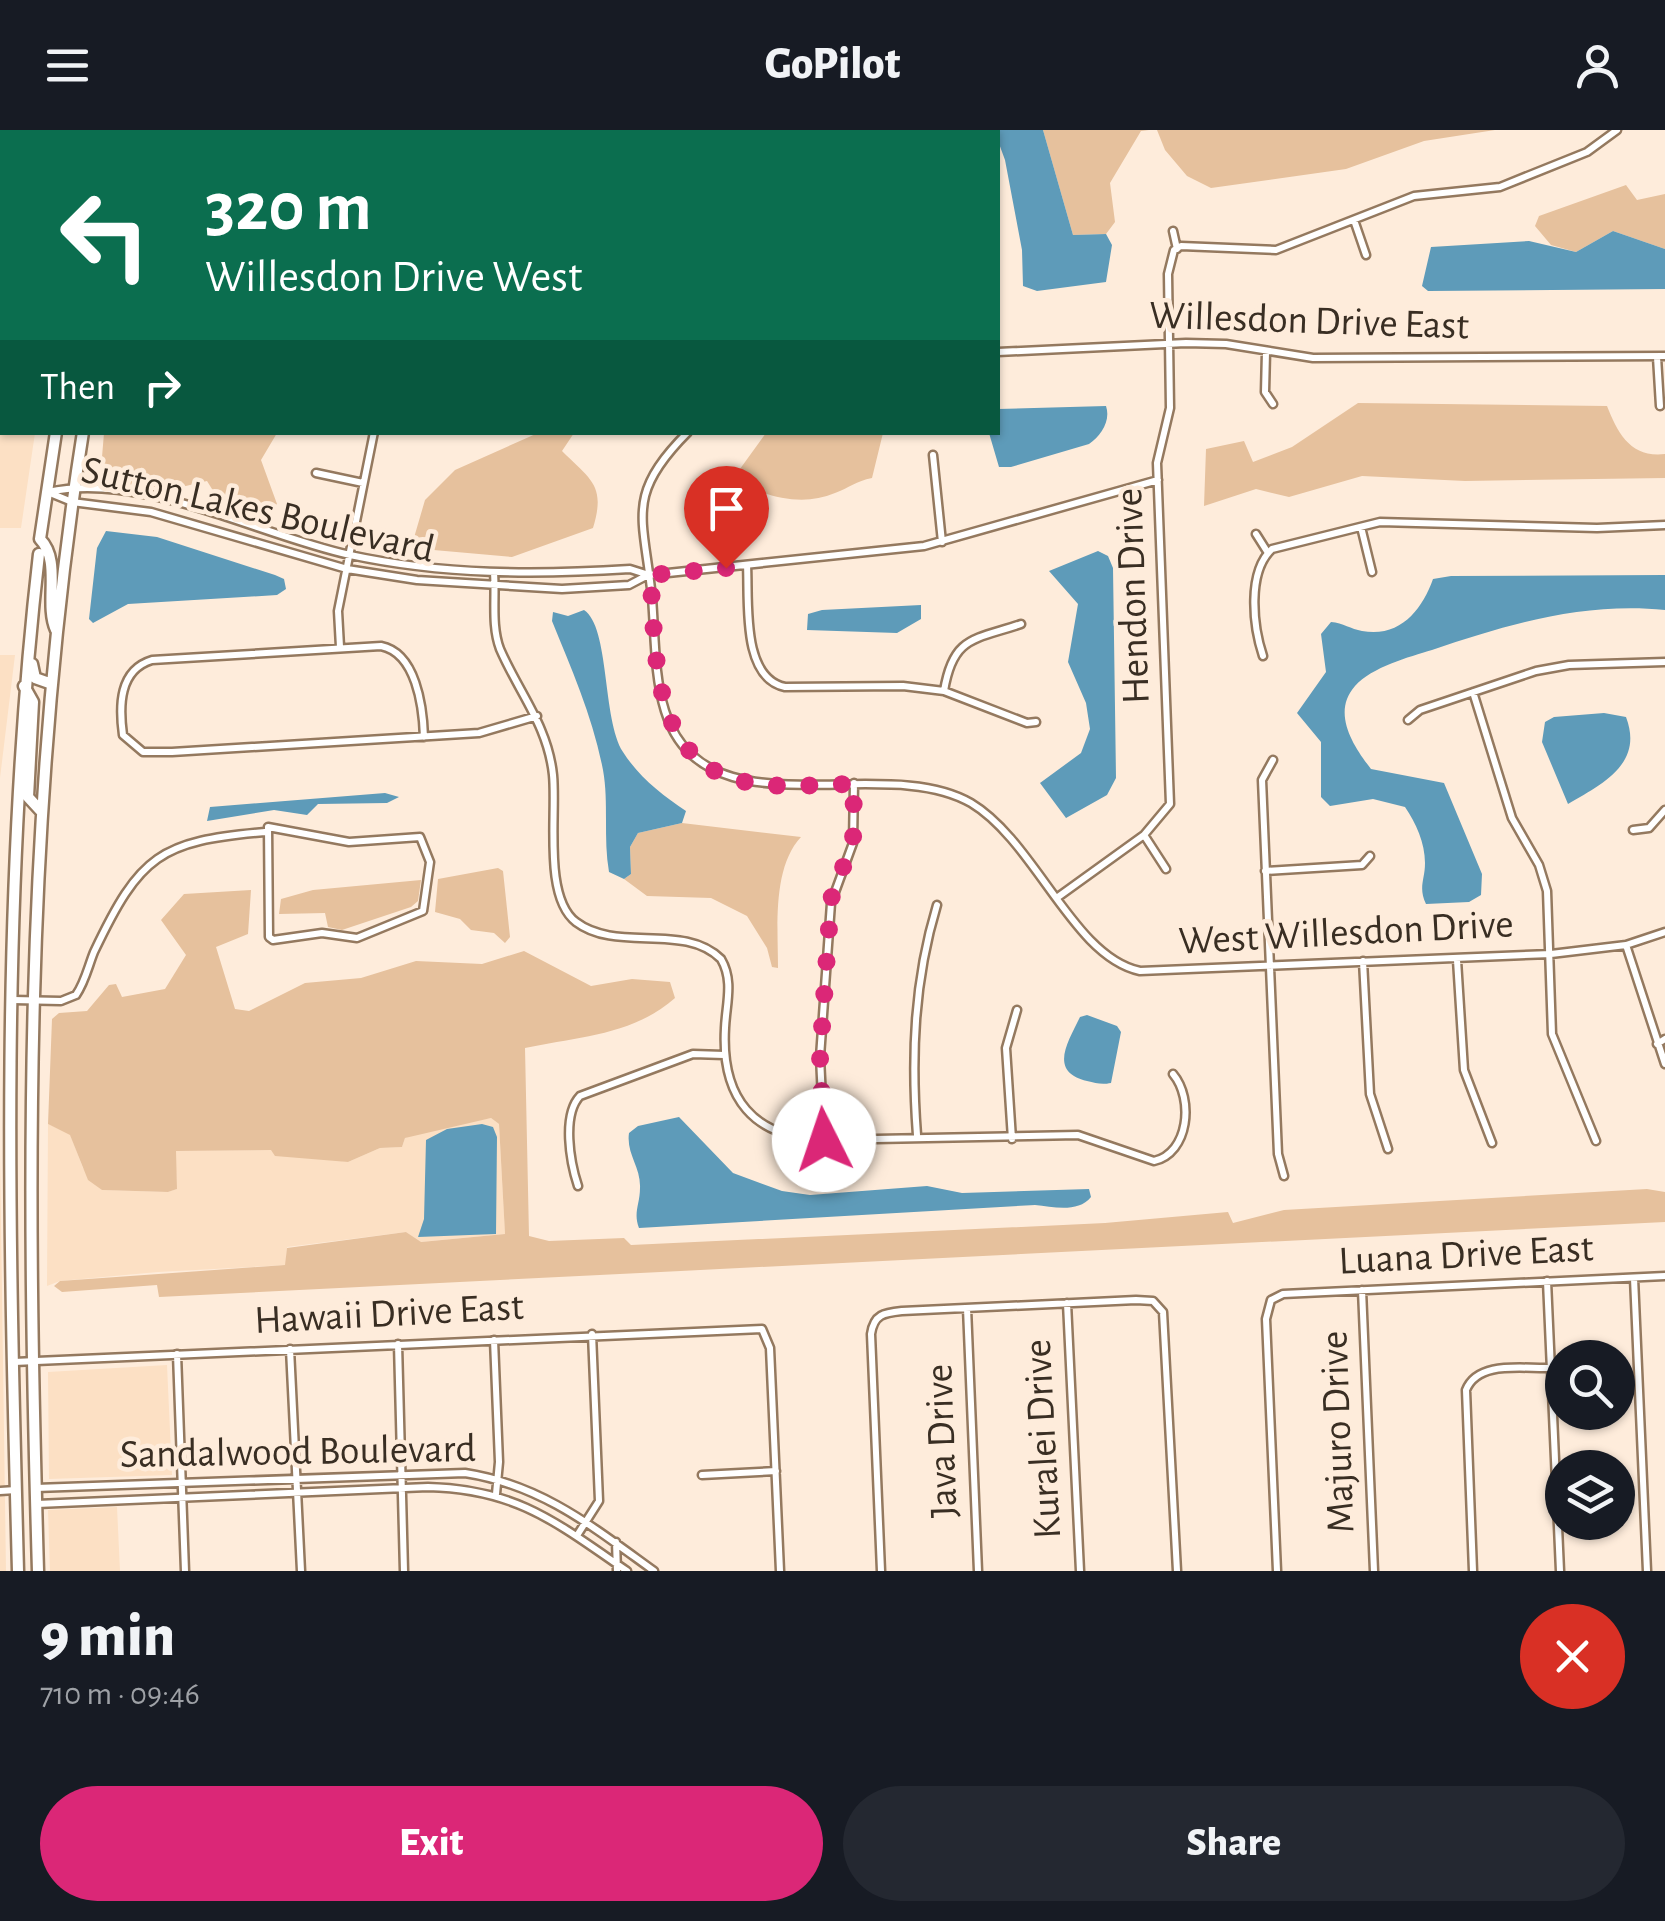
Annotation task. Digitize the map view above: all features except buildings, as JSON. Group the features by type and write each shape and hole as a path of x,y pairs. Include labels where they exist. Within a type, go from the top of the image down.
{"highway":[{"path":"56,435 40,539 49,554 49,614 56,631"},
{"path":"38,1571 29,1178 40,810 56,631 83,435"},
{"path":"18,1571 7,1000 24,686 39,554"},
{"path":"32,613 32,670 39,682 52,684"},
{"path":"24,686 33,702 28,797 40,810"}],"street":[{"path":"1173,232 1179,248 1276,250 1425,193 1500,187 1587,152 1616,130"},
{"path":"1354,220 1366,255"},
{"name":"Hendon Drive","path":"1058,898 1144,835 1164,816 1172,793 1158,480 1160,446 1170,408 1168,274 1170,257 1179,248"},
{"name":"Willesdon Drive East","path":"1000,352 1216,343 1313,358 1661,357"},
{"path":"1266,352 1265,392 1273,404"},
{"path":"1660,406 1661,357"},
{"path":"340,648 337,619 373,435"},
{"path":"650,575 642,516 647,480 685,435"},
{"path":"933,456 942,542"},
{"path":"316,472 363,483"},
{"name":"Sutton Lakes Boulevard","path":"46,492 72,502 151,512 348,570 495,588 629,585 650,575 942,542 1158,480"},
{"name":"Sutton Lakes Boulevard","path":"46,492 75,486 154,498 349,554 494,573 630,570 650,575"},
{"path":"219,532 223,518"},
{"path":"1263,656 1256,579 1268,553 1380,522 1597,528 1665,525"},
{"path":"1362,526 1372,572"},
{"path":"1256,534 1268,553"},
{"path":"747,565 755,657 766,679 786,687 903,686 944,691 1027,723 1036,722"},
{"path":"494,573 500,649 537,716 553,772 556,883 562,905 578,924 600,933 694,943 714,952 728,975 724,1056 734,1091 763,1126 791,1138 824,1140 917,1135 1012,1139 1078,1135 1154,1161 1172,1154 1184,1132 1182,1084 1173,1074"},
{"name":"West Willesdon Drive","path":"650,575 662,695 672,728 706,766 743,781 892,782 924,786 974,805 1016,841 1096,948 1127,968 1156,972 1550,954 1626,945 1665,932"},
{"path":"944,691 949,663 959,646 1021,624"},
{"path":"424,736 420,697 394,650 376,646 152,660 132,670 124,684 122,729 139,750 172,752 424,736 493,731 537,716"},
{"path":"1408,720 1420,710 1536,671 1569,665 1665,662"},
{"path":"1474,692 1512,818 1539,865 1548,891 1555,1049 1596,1140"},
{"path":"1273,760 1262,774 1278,1154 1284,1176"},
{"path":"824,1140 820,1057 828,940 832,894 853,843 854,784"},
{"path":"1633,830 1648,828 1665,810"},
{"path":"7,1000 60,1001 76,995 111,921 140,875 160,854 182,845 265,832 268,828 286,828 349,842 420,837 430,862 423,911 358,938 322,932 273,940 269,936 265,832"},
{"path":"1144,835 1166,869"},
{"path":"1265,870 1362,866 1370,856"},
{"path":"917,1135 914,1025 922,957 937,905"},
{"path":"1626,945 1665,1064"},
{"path":"1457,960 1464,1070 1492,1143"},
{"path":"1363,961 1370,1094 1388,1149"},
{"path":"1012,1139 1006,1048 1016,1010"},
{"path":"1656,1044 1665,1039"},
{"path":"578,1186 572,1170 571,1112 580,1096 692,1054 724,1056"},
{"name":"Luana Drive East","path":"1277,1571 1266,1320 1272,1300 1283,1294 1665,1276"},
{"path":"1634,1278 1647,1571"},
{"path":"1547,1281 1549,1340"},
{"name":"Majuro Drive","path":"1362,1290 1374,1571"},
{"path":"881,1571 871,1334 875,1320 888,1312 1153,1301 1163,1312 1165,1324 1177,1571"},
{"name":"Kuralei Drive","path":"1067,1304 1080,1571"},
{"name":"Java Drive","path":"967,1308 978,1571"},
{"name":"Hawaii Drive East","path":"13,1362 754,1327 766,1334 770,1348 776,1471"},
{"path":"578,1534 599,1500 592,1334"},
{"path":"494,1340 496,1494"},
{"path":"398,1344 404,1571"},
{"path":"290,1350 301,1571"},
{"path":"176,1354 186,1571"},
{"path":"1473,1571 1466,1390 1474,1377 1485,1370 1545,1368"},
{"path":"1553,1430 1560,1571"},
{"path":"702,1475 776,1471 780,1571"},
{"name":"Sandalwood Boulevard","path":"36,1488 449,1472 498,1479 545,1496 587,1520 654,1571"},
{"path":"99,1486 102,1501"},
{"name":"Sandalwood Boulevard","path":"36,1504 447,1487 496,1494 541,1512 627,1571"},
{"path":"0,1491 16,1490"},
{"path":"616,1542 616,1567"}],"shaded area":[{"path":"1043,130 1149,130 1141,131 1110,183 1115,222 1106,234 1073,235"},
{"path":"1157,130 1495,130 1424,141 1346,169 1211,188 1187,176 1165,150"},
{"path":"1626,185 1637,200 1665,194 1665,249 1613,231 1576,252 1551,245 1535,226 1539,216"},
{"path":"1358,403 1607,406 1627,442 1643,452 1665,454 1665,478 1465,481 1362,476 1289,497 1256,489 1204,506 1206,449 1244,441 1253,462 1292,447"},
{"path":"0,435 35,435 21,528 0,528"},
{"path":"104,435 276,435 261,460 277,504 268,513 217,497 207,481 173,489 100,481"},
{"path":"534,435 573,435 562,451 597,492 593,528 512,557 411,548 425,500 455,470"},
{"path":"765,435 883,435 872,478 822,497 795,499 769,495 732,480"},
{"path":"0,655 15,655 0,778"},
{"path":"682,823 801,837 785,865 781,882 778,968 772,967 767,948 747,916 711,898 647,896 624,879 631,874 630,847 638,833"},
{"path":"498,868 503,871 510,937 505,943 494,933 471,930 460,919 435,912 438,879"},
{"path":"421,880 418,901 411,907 342,930 328,927 325,913 279,914 281,899 313,890"},
{"path":"251,890 248,934 216,947 235,1009 249,1011 305,983 361,978 416,961 482,964 524,951 591,986 632,979 670,982 675,998 642,1020 604,1033 525,1048 529,1236 549,1241 624,1238 631,1245 1105,1223 1228,1212 1233,1223 1284,1210 1647,1189 1665,1192 1665,1222 159,1297 157,1285 62,1292 54,1286 60,1281 285,1265 287,1248 406,1232 421,1242 505,1234 499,1124 491,1118 405,1138 402,1147 380,1148 348,1162 275,1156 271,1150 176,1151 177,1189 168,1192 102,1190 88,1180 70,1135 48,1124 52,1019 59,1013 87,1011 109,985 116,984 122,997 165,989 186,955 161,920 184,894"},
{"path":"491,1118 499,1124 505,1234 420,1242 406,1232 287,1247 286,1265 158,1272 60,1281 47,1286 48,1124 70,1134 83,1168 102,1190 168,1192 177,1189 175,1151 271,1150 348,1162 380,1148 402,1147 405,1138 424,1130"},
{"path":"0,1153 6,1571 0,1571"},
{"path":"167,1365 172,1475 49,1479 48,1372"},
{"path":"117,1507 120,1571 50,1571 48,1510"}],"water":[{"path":"1000,130 1043,130 1073,235 1106,234 1112,245 1106,282 1037,291 1023,286 1022,250"},
{"path":"1613,231 1665,249 1665,289 1428,291 1422,286 1431,247 1529,241 1576,252"},
{"path":"1106,406 1107,417 1104,428 1089,444 999,467 990,435 1000,435 1000,409"},
{"path":"106,531 157,537 275,575 284,579 286,589 277,595 128,604 93,623 89,619 97,548"},
{"path":"1098,551 1108,556 1113,568 1116,778 1107,795 1066,818 1040,783 1081,753 1090,729 1086,703 1068,662 1078,604 1049,571"},
{"path":"1665,575 1665,610 1605,609 1518,624 1391,664 1362,679 1348,696 1348,729 1371,769 1444,783 1482,874 1481,895 1469,902 1426,904 1422,888 1423,848 1405,807 1373,799 1330,806 1321,797 1321,742 1297,713 1326,672 1321,634 1331,622 1362,631 1388,630 1416,611 1433,579 1451,576"},
{"path":"921,605 921,619 897,633 807,630 808,614 822,610"},
{"path":"584,610 598,635 616,737 623,752 652,785 686,811 682,823 638,833 630,847 631,874 624,879 609,872 605,782 599,751 552,621 553,612 568,616"},
{"path":"1604,713 1626,717 1630,733 1625,760 1606,780 1568,804 1542,742 1545,722 1554,717"},
{"path":"385,793 399,797 387,803 318,804 307,815 274,810 207,821 210,807"},
{"path":"1087,1015 1117,1026 1121,1032 1111,1083 1075,1077 1064,1063 1080,1017"},
{"path":"679,1117 733,1173 782,1191 810,1195 927,1186 962,1193 1089,1189 1091,1197 1065,1208 1035,1205 639,1228 640,1180 629,1133 638,1126"},
{"path":"482,1124 493,1127 497,1137 496,1234 418,1237 424,1219 426,1140 447,1129"}],"route":[{"path":"726,568 650,575 662,695 672,728 698,760 734,779 781,784 854,784 853,843 832,894 828,940 820,1057 824,1140"}]}
